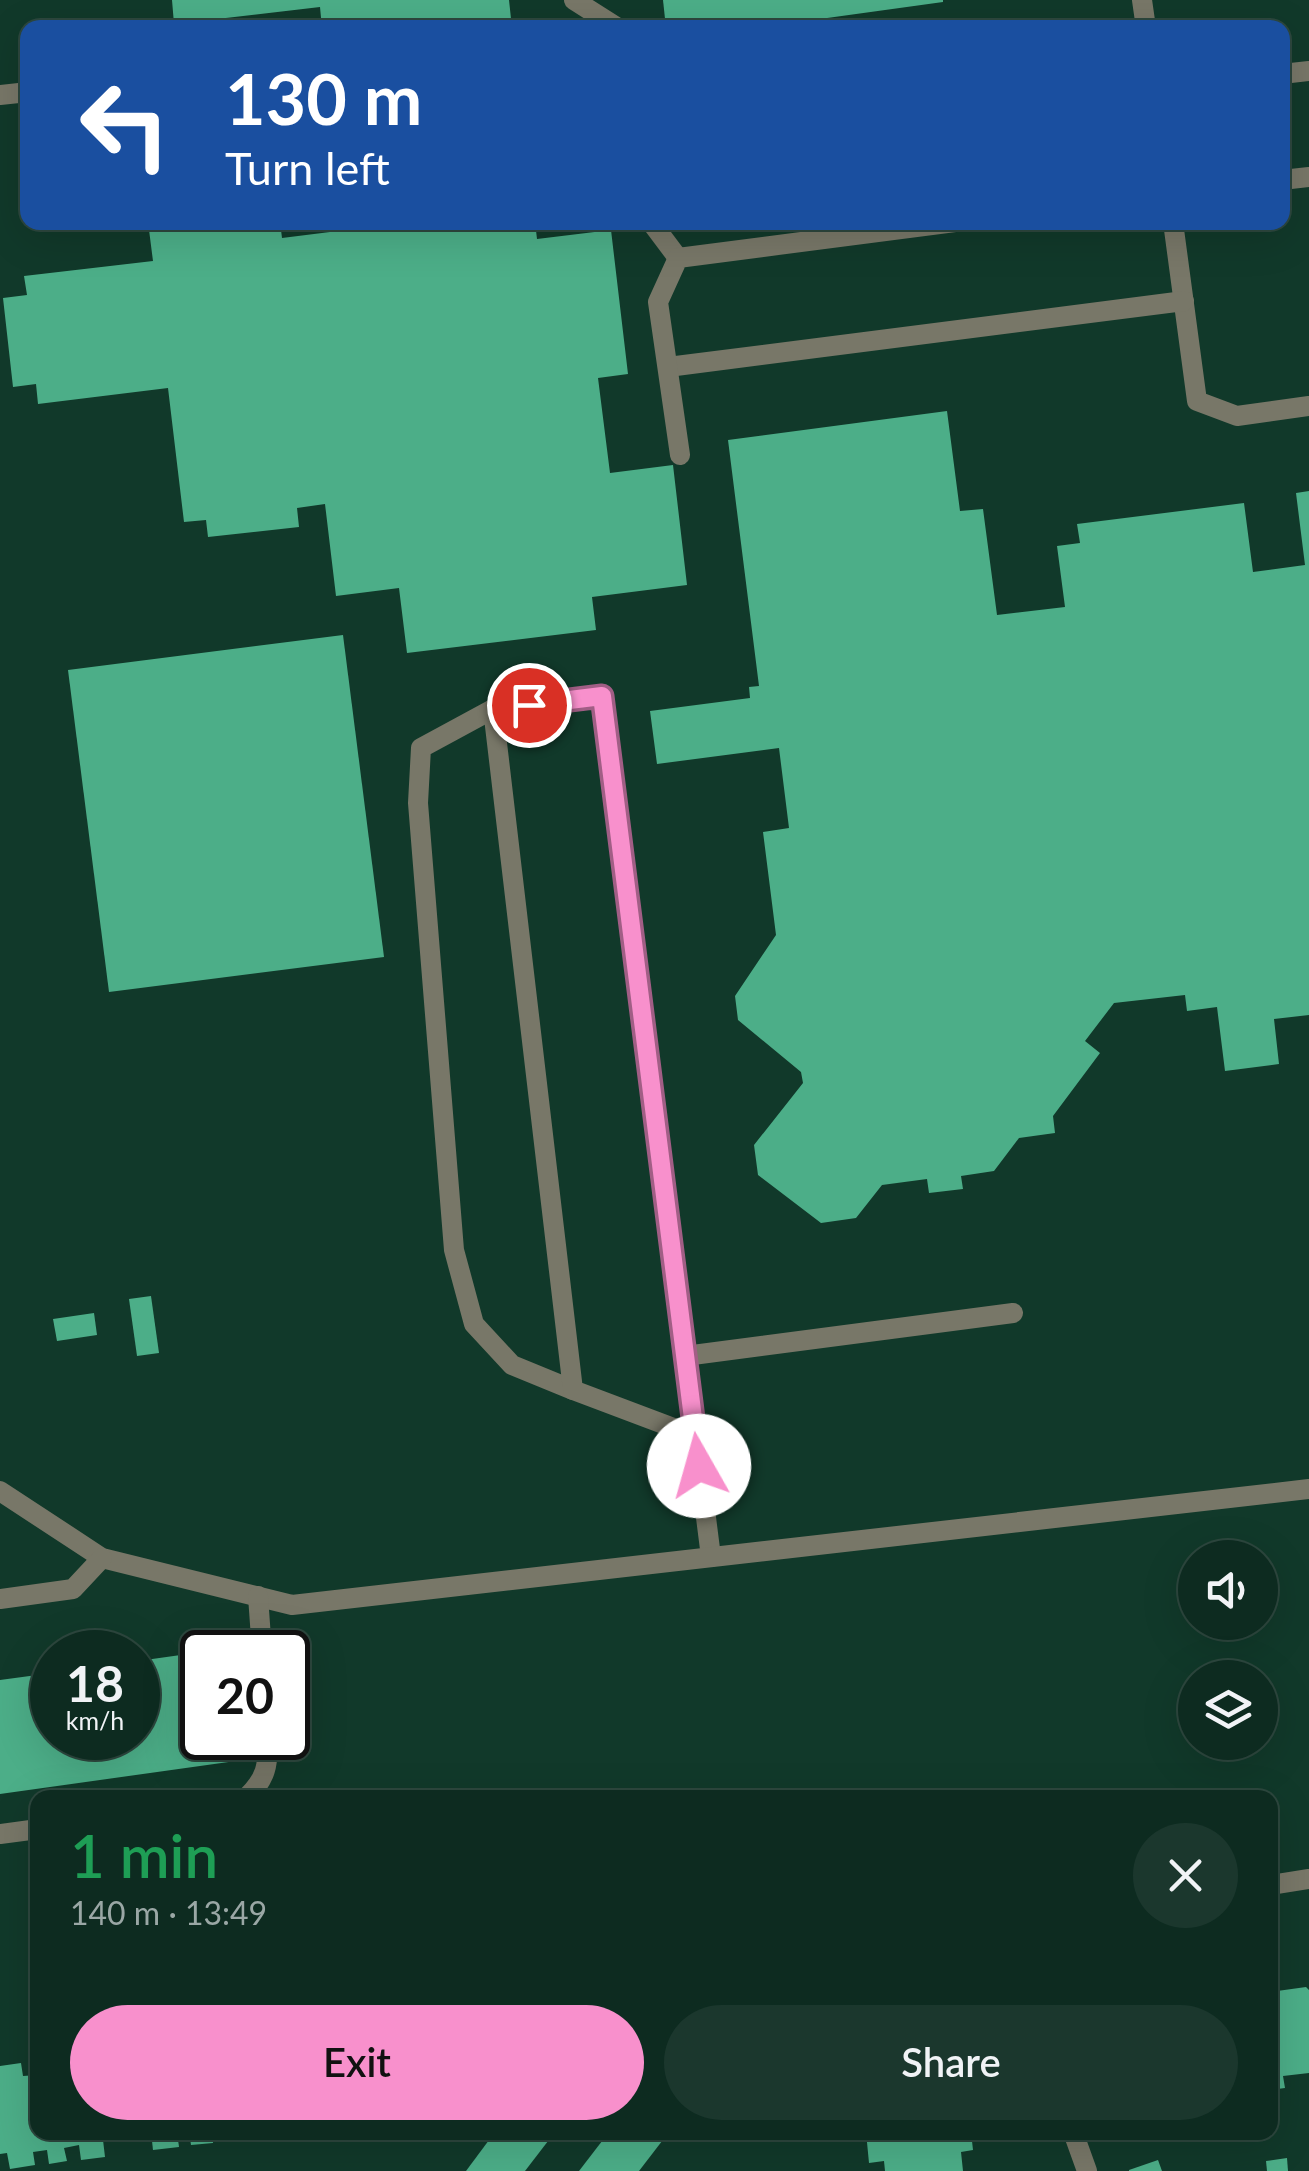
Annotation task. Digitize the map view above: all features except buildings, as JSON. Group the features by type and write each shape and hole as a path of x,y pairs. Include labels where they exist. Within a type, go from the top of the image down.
{"street":[{"path":"574,0 605,20"},
{"path":"657,230 678,258"},
{"path":"678,258 893,230"},
{"path":"1174,230 1198,401 1237,416 1309,406"},
{"path":"678,258 658,302 680,455"},
{"path":"668,367 1184,301"},
{"path":"695,1436 512,1365 474,1324 454,1250 418,803 422,748 493,710 602,696 711,1557"},
{"path":"493,710 573,1390"},
{"path":"685,1356 1012,1313"},
{"path":"0,1491 102,1558 292,1605 1309,1489"},
{"path":"0,1598 73,1589 102,1558"},
{"path":"258,1596 260,1630"},
{"path":"254,1790 262,1782 269,1760"},
{"path":"0,1834 30,1831"},
{"path":"1278,1884 1309,1879"},
{"path":"1076,2140 1087,2171"}],"route":[{"path":"529,705 602,696 699,1466"}]}
